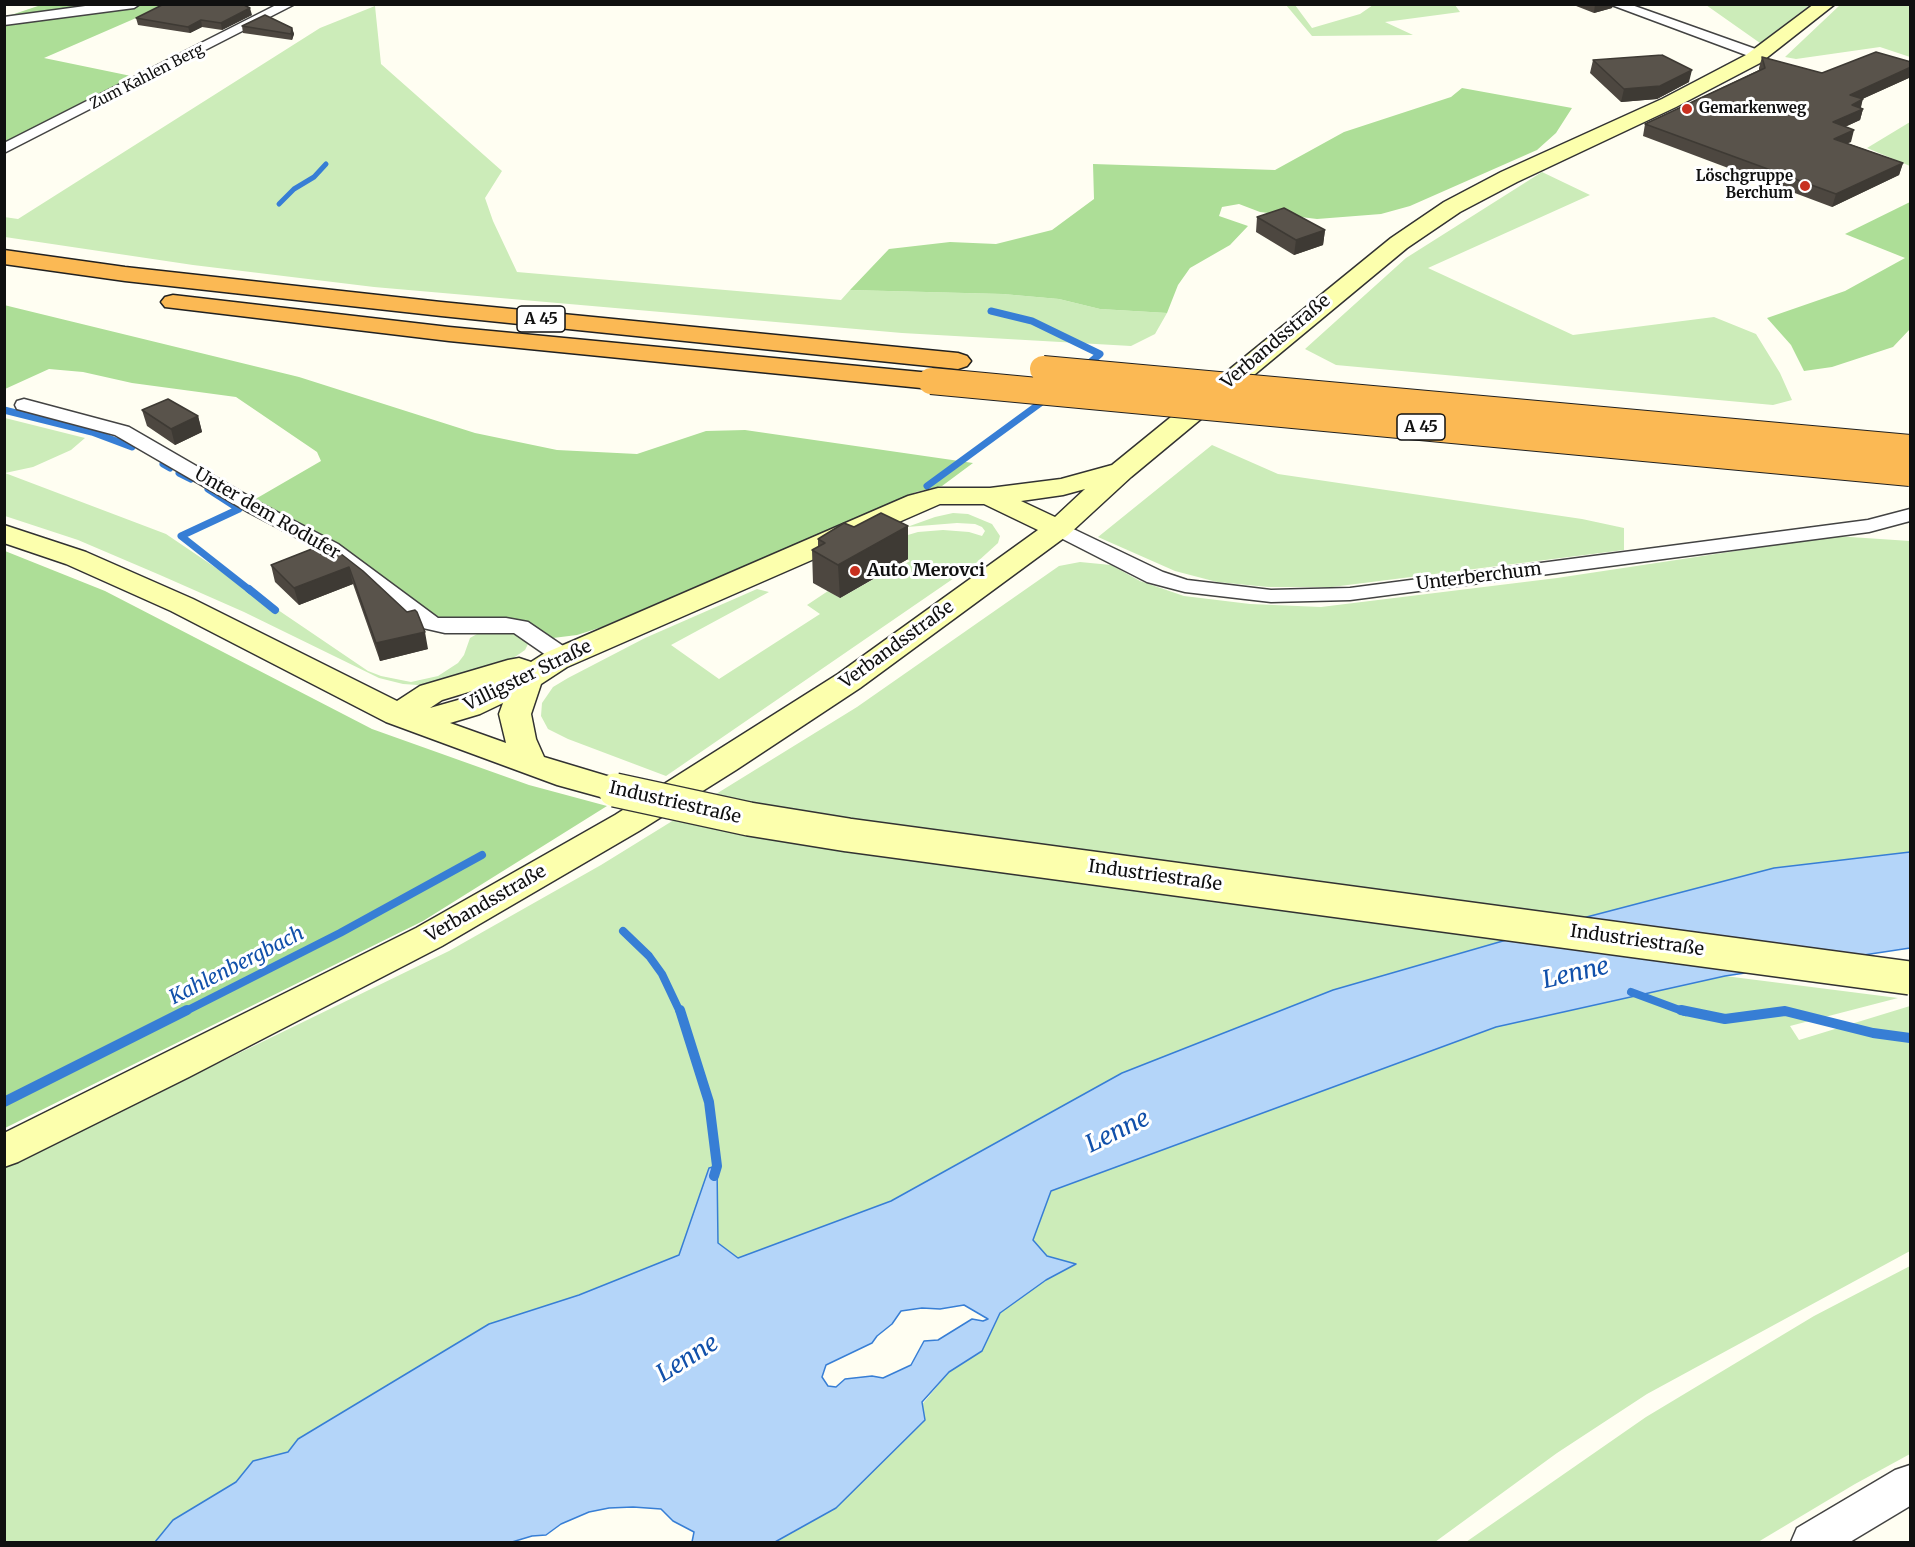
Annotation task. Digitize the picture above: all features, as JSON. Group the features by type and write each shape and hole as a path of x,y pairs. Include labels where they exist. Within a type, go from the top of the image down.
{"highway":[{"name":"A 45","path":"4,257 125,274 441,309 958,361 1911,448"},
{"name":"A 45","path":"62,288 449,334 1911,473"}],"main road":[{"name":"Verbandsstraße","path":"4,1151 175,1067 429,937 627,823 849,681 1058,529 1121,471 1399,243 1452,207 1540,162 1670,103 1759,56 1826,4"},
{"path":"989,496 1063,487 1121,471"},
{"name":"Villigster Straße","path":"404,718 444,716 527,679 560,658 918,502 938,496 989,496 1058,529"},
{"path":"4,533 76,558 182,605 404,718 431,693 472,679 560,658"},
{"path":"527,679 515,714 520,739 531,764"},
{"name":"Industriestraße","path":"404,718 531,764 615,790 749,819 848,835 1911,978"}],"street":[{"path":"4,21 134,4"},
{"name":"Zum Kahlen Berg","path":"4,149 289,4"},
{"path":"1615,4 1759,56"},
{"name":"Unter dem Rodufer","path":"24,405 122,431 255,508 331,548 431,624 460,627 485,625 520,627 560,658"},
{"name":"Unterberchum","path":"1058,529 1155,577 1185,586 1271,596 1350,594 1869,526 1911,515"},
{"path":"1812,1542 1911,1484"}],"green space":[{"path":"1810,4 1760,43 1706,5"},
{"path":"41,5 166,5 44,58 136,77 5,144 5,17"},
{"path":"1286,5 1295,5 1312,28 1360,14 1373,5 1455,5 1460,12 1385,22 1413,35 1312,36"},
{"path":"1840,5 1910,5 1910,57 1880,47 1796,59 1785,57"},
{"path":"375,6 381,64 502,171 485,198 517,272 841,300 850,290 1003,294 1059,299 1100,309 1167,313 1155,334 1131,346 902,333 374,287 193,265 5,237 4,217 18,219 320,28"},
{"path":"1462,88 1572,108 1556,133 1537,150 1410,206 1381,214 1317,219 1260,212 1239,204 1222,207 1219,216 1248,226 1230,245 1190,268 1178,285 1167,313 1100,309 1059,299 1003,294 850,290 889,249 950,242 996,244 1052,230 1094,199 1093,164 1275,170 1344,132 1451,97"},
{"path":"1910,122 1910,166 1867,148"},
{"path":"1542,172 1590,195 1428,268 1573,335 1714,317 1756,334 1780,373 1792,400 1773,405 1336,365 1305,349 1406,258"},
{"path":"1910,202 1910,329 1893,347 1832,367 1804,371 1791,345 1767,318 1845,291 1905,258 1845,234"},
{"path":"4,305 299,377 475,433 557,450 637,454 706,431 745,430 973,463 942,486 916,492 602,627 577,635 553,638 525,622 437,621 338,546 302,524 252,501 321,461 317,452 236,397 132,383 83,372 49,369 5,389"},
{"path":"5,418 85,438 71,450 33,467 5,473"},
{"path":"1212,445 1278,474 1582,519 1624,528 1624,550 1332,587 1268,587 1217,582 1175,571 1098,537"},
{"path":"5,473 166,534 368,671 381,676 411,682 438,676 458,663 464,655 470,638 484,630 509,630 525,637 528,644 525,650 512,659 443,680 418,685 379,678 244,612 160,575 78,540 5,516"},
{"path":"953,513 968,514 992,524 1000,536 998,543 976,563 666,776 568,739 548,729 541,716 542,703 553,687 568,678 645,638 757,589 769,592 671,645 719,679 820,614 807,605 828,591 840,598 910,561 884,547 901,537 918,532 943,530 969,532 982,536 985,531 975,524 907,527"},
{"path":"1835,536 1910,541 1910,852 1774,868 1579,919 1333,990 1122,1073 891,1201 738,1258 718,1243 717,1166 710,1168 679,1255 579,1295 489,1324 298,1439 288,1452 253,1461 236,1482 173,1520 155,1542 5,1542 5,1167 449,951 601,865 857,707 1059,566 1080,562 1111,565 1140,581 1184,596 1250,604 1321,607 1557,578"},
{"path":"5,551 105,591 372,729 529,785 607,806 423,921 5,1128"},
{"path":"1725,976 1898,998 1790,1026 1799,1040 1910,1006 1910,1251 1647,1394 1557,1453 1435,1542 775,1542 836,1508 949,1372 982,1351 1000,1313 1046,1280 1075,1264 1047,1256 1033,1240 1051,1191 1496,1027"},
{"path":"1910,1266 1910,1454 1758,1542 1466,1542 1646,1417 1814,1316"}],"water":[{"name":"Lenne","path":"1910,852 1910,948 1725,976 1496,1027 1051,1191 1033,1240 1047,1256 1076,1264 1046,1280 1000,1313 982,1351 949,1372 922,1402 925,1420 836,1508 775,1542 692,1542 694,1532 673,1521 661,1509 633,1507 589,1512 561,1524 546,1535 532,1536 512,1542 155,1542 173,1520 236,1482 253,1461 288,1452 298,1439 489,1324 579,1295 679,1255 709,1168 717,1166 718,1243 738,1258 891,1201 1122,1073 1333,990 1579,919 1774,868","holes":["964,1305 988,1319 983,1321 972,1319 938,1340 924,1341 911,1365 883,1378 872,1376 845,1379 836,1387 828,1386 822,1377 826,1365 872,1343 892,1324 901,1311"]}],"building":[{"path":"164,4 242,4 250,8 221,23 201,20 188,27 136,18"},
{"path":"265,15 292,28 291,34 242,26"},
{"path":"1876,52 1911,62 1911,67 1850,95 1863,99 1852,105 1863,109 1833,122 1854,130 1834,139 1903,163 1836,194 1645,124 1765,68 1762,57 1822,73"},
{"path":"1662,55 1692,70 1660,86 1624,89 1593,60"},
{"path":"1284,208 1325,230 1296,240 1257,217"},
{"path":"168,399 198,416 171,429 142,410"},
{"path":"881,513 908,526 838,565 812,550 825,543 818,539 844,523 854,527"},
{"path":"327,543 363,571 407,612 415,610 425,632 376,643 349,567 294,588 271,565"}],"waterway":[{"path":"279,204 294,189 314,177 326,164"},
{"path":"991,311 1032,321 1100,354 1086,366"},
{"path":"927,486 1046,399"},
{"name":"Kahlenbergbach","path":"4,410 92,432 132,447"},
{"name":"Kahlenbergbach","path":"163,464 170,468"},
{"name":"Kahlenbergbach","path":"179,473 191,479"},
{"name":"Kahlenbergbach","path":"208,489 239,509 181,536 251,591"},
{"name":"Kahlenbergbach","path":"249,589 275,610"},
{"name":"Kahlenbergbach","path":"184,1012 340,933 482,855"},
{"name":"Kahlenbergbach","path":"623,931 649,956 662,974 680,1012"},
{"path":"1631,992 1685,1012"},
{"name":"Kahlenbergbach","path":"4,1102 187,1010"},
{"name":"Kahlenbergbach","path":"680,1010 709,1102 717,1166 714,1176"},
{"path":"1681,1010 1725,1019 1785,1011 1873,1033 1910,1038"},
{"path":"1780,1012 1788,1012"}],"place":[{"name":"Gemarkenweg","path":"1687,109"},
{"name":"Löschgruppe Berchum","path":"1805,186"},
{"name":"Auto Merovci","path":"855,571"}]}
